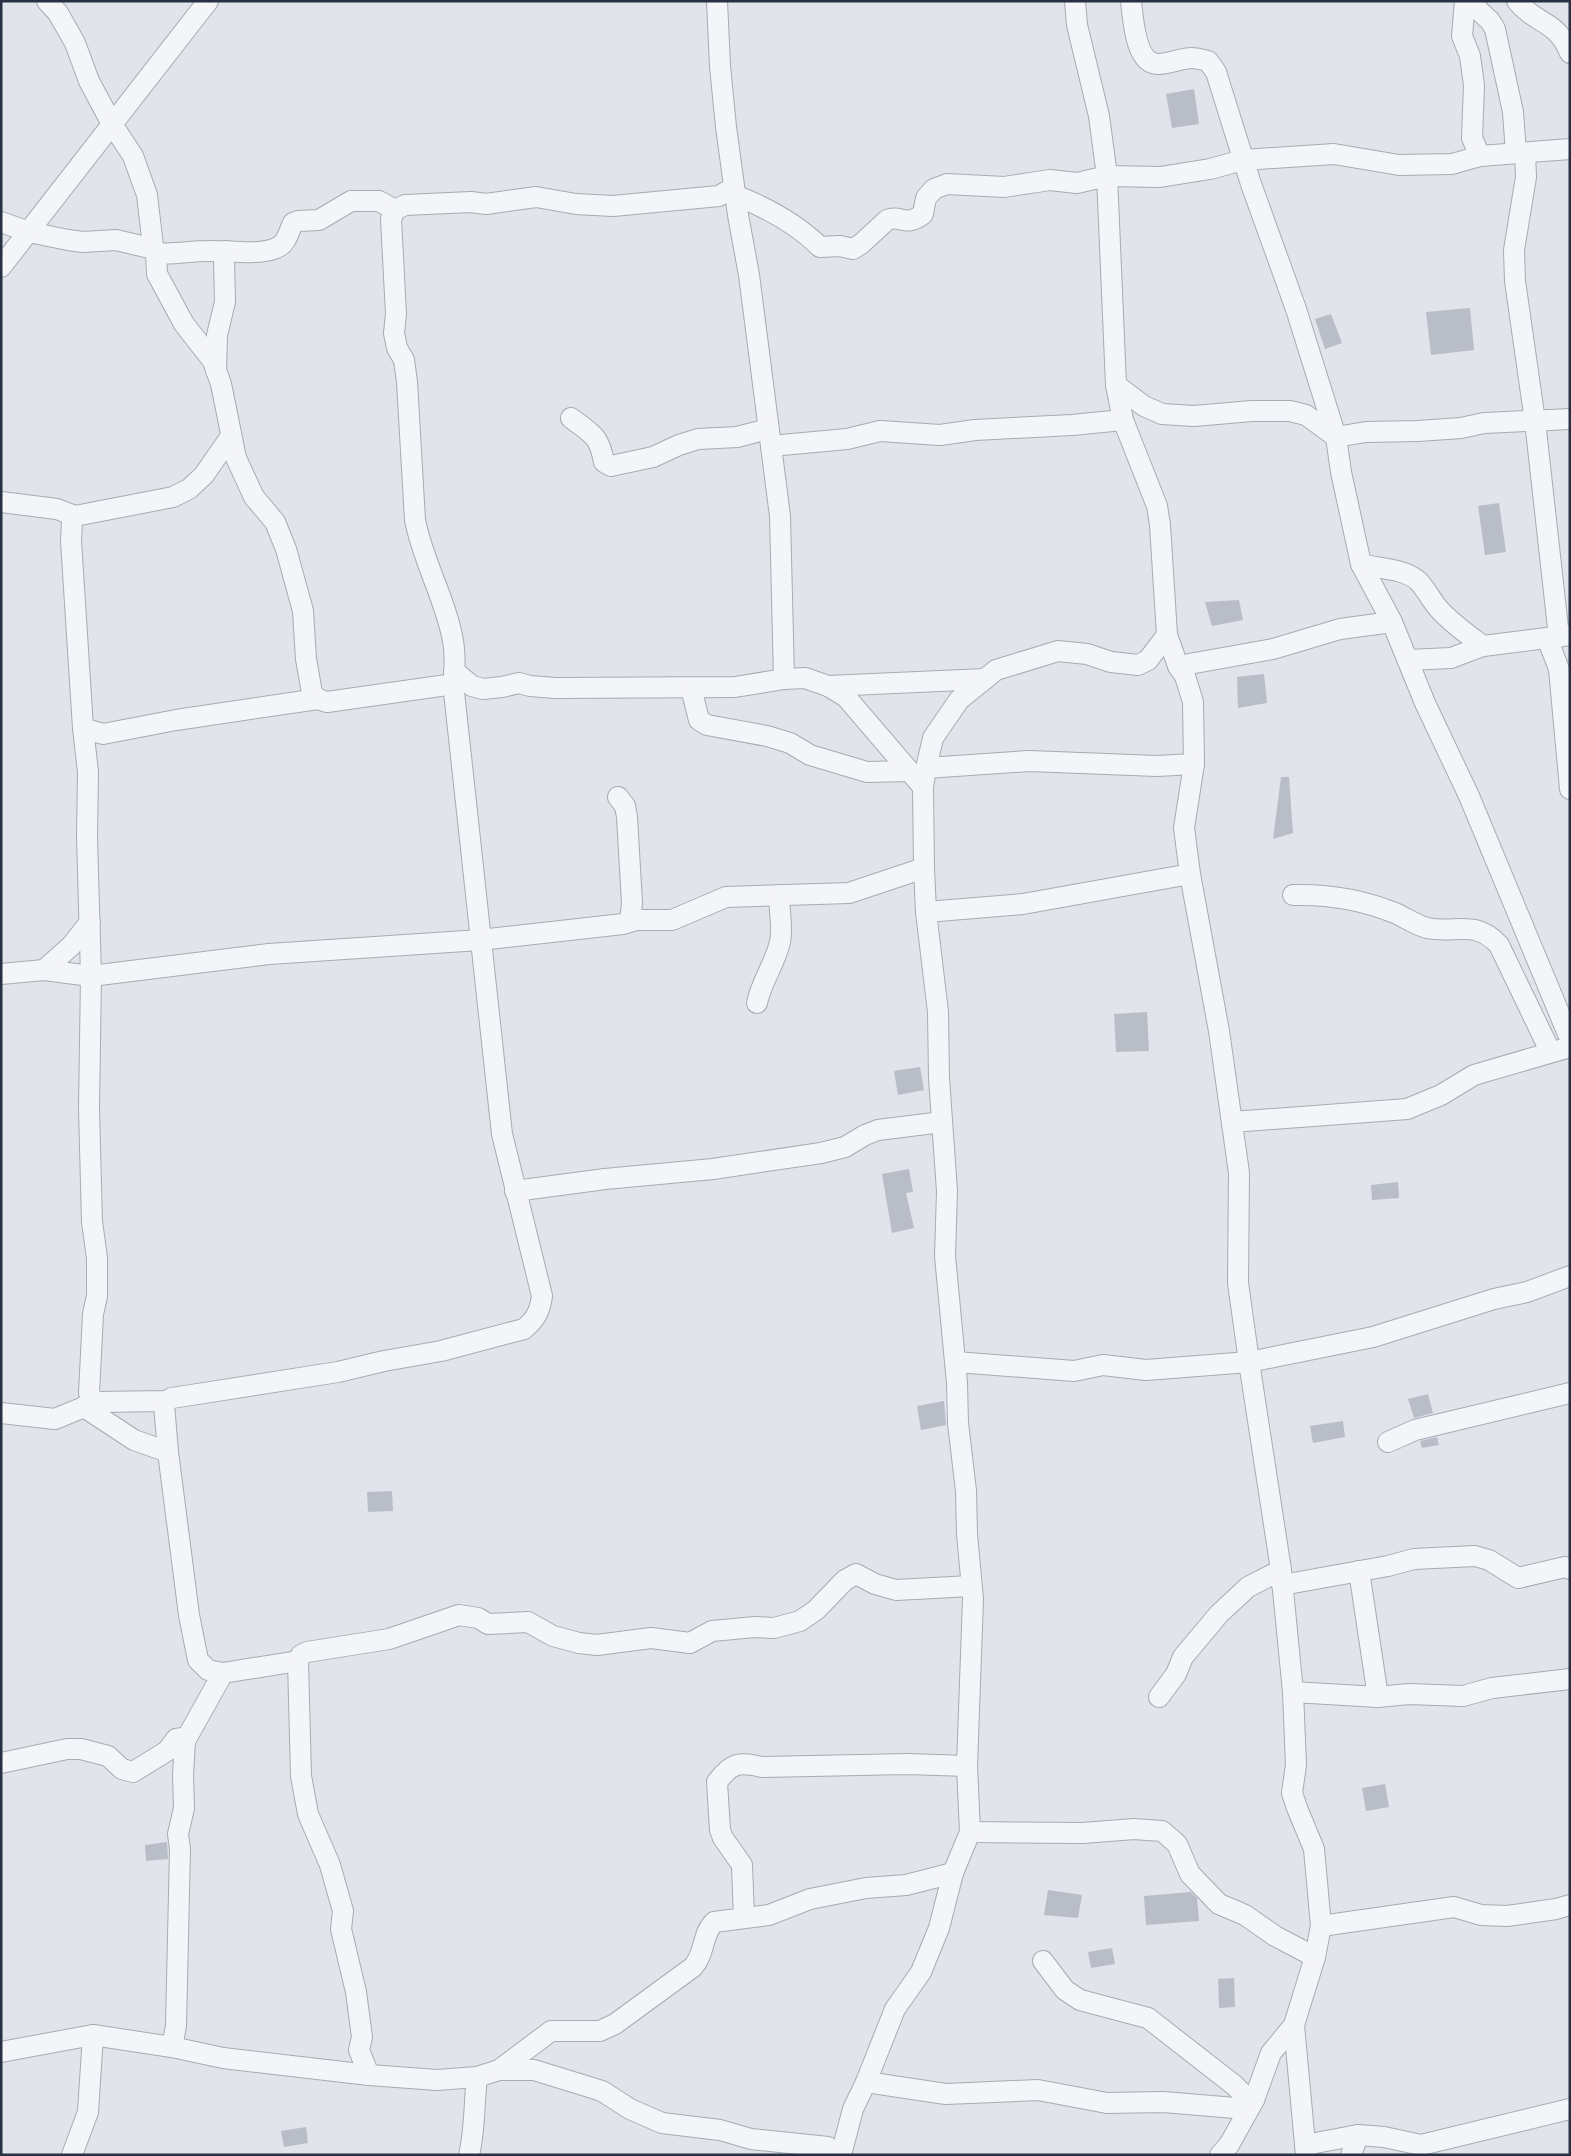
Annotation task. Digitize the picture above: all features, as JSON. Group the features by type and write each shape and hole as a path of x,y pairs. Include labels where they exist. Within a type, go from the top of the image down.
{"street":[{"path":"47,1 58,13 75,42 89,81 112,124 133,156 147,194 157,274 184,324 212,361 221,384 236,458 254,497 275,522 286,549 302,611 310,685 312,693 318,699 327,702 349,700 458,683 483,689 502,688 519,683 554,688 735,688 784,679 805,678 828,686 846,697 919,775"},
{"path":"1,267 208,1"},
{"path":"717,1 730,193 738,215 749,275 780,516 784,679"},
{"path":"1075,1 1077,25 1098,116 1107,176 1116,385 1123,420 1157,506 1160,525 1167,636 1178,666 1185,676 1193,702 1194,764 1184,828 1190,874 1219,1031 1239,1173 1238,1284 1281,1578 1293,1692 1296,1765 1292,1793 1296,1808 1314,1849 1321,1926 1315,1957 1294,2025 1305,2150 1358,2135 1384,2137 1422,2150 1570,2109"},
{"path":"1131,1 1135,30 1142,53 1148,61 1157,64 1192,58 1200,59 1208,61 1216,72 1243,160 1296,309 1336,437 1341,472 1361,564 1392,622 1469,796 1570,1039"},
{"path":"1467,1 1462,36 1470,56 1474,85 1472,138 1480,156"},
{"path":"1467,1 1490,21 1495,29 1526,177 1514,250 1520,328 1534,421 1563,655 1559,669 1570,789"},
{"path":"1517,1 1522,8 1557,30 1570,53"},
{"path":"1,1413 55,1419 88,1403 166,1401 172,1398 338,1372 441,1352 524,1329 534,1321 540,1311 542,1296 502,1134 480,940 454,642 432,572 419,541 415,520 407,382 404,360 397,348 394,333 396,314 391,219 395,210 405,205 471,202 486,204 499,200 536,197 576,204 614,206 730,193 753,202 801,230 820,247 840,246 853,249 887,220 892,218 911,222 918,218 923,214 926,198 934,189 947,184 1004,187 1050,180 1077,183 1107,176 1160,178 1210,169 1243,160 1334,154 1399,165 1452,164 1480,156 1570,149"},
{"path":"1,222 29,232 83,242 116,240 167,254 227,251 267,252 285,243 293,223 319,220 329,216 339,207 351,201 379,201 395,210"},
{"path":"216,371 217,335 225,302 224,260 227,251"},
{"path":"1116,385 1144,406 1162,414 1194,416 1290,411 1306,415 1336,437 1366,432 1461,428 1484,422 1570,419"},
{"path":"571,418 596,438 601,446 604,462 611,466 653,457 678,444 698,439 737,437 847,439 880,431 940,435 975,430 1072,425 1123,420"},
{"path":"1,502 57,509 75,516 174,497 189,489 204,475 232,436"},
{"path":"75,516 72,521 71,541 83,728 87,758 91,976 89,1110 92,1222 97,1258 97,1296 93,1314 88,1403"},
{"path":"1361,564 1400,572 1417,580 1438,608 1460,629 1483,646"},
{"path":"1178,666 1273,649 1340,629 1392,622"},
{"path":"1,2052 93,2035 172,2047 223,2058 369,2075 437,2080 477,2077 499,2070 534,2070 602,2091 630,2109 662,2123 720,2130 751,2139 837,2149 895,2009 921,1972 939,1928 953,1873 970,1832 966,1766 973,1599 967,1534 966,1491 958,1422 956,1362 946,1256 947,1191 942,1122 938,1012 926,912 919,775 933,738 959,700 996,670 1058,650 1087,654 1111,662 1138,665 1148,660 1167,636"},
{"path":"1408,660 1451,658 1483,646 1560,637"},
{"path":"828,686 985,679"},
{"path":"691,688 699,720 707,725 767,736 790,744 810,755 867,772 919,775 1029,761 1048,763 1070,761 1157,766 1194,764"},
{"path":"83,728 103,734 176,720 318,699"},
{"path":"87,758 103,734"},
{"path":"618,797 625,806 627,817 632,903 630,921"},
{"path":"1,974 44,970 91,976 269,954 480,940 630,921 672,920 726,896 849,893 924,868"},
{"path":"926,912 1023,904 1190,874"},
{"path":"1232,1122 1407,1109 1442,1095 1474,1075 1560,1049 1499,945 1479,929 1427,928 1394,913 1356,900 1309,894 1293,895"},
{"path":"757,1004 762,984 770,972 781,939 779,895"},
{"path":"44,970 71,946 90,922"},
{"path":"515,1191 605,1179 695,1172 794,1158 845,1147 865,1135 878,1130 942,1122"},
{"path":"956,1362 1074,1372 1103,1365 1146,1370 1249,1362 1373,1338 1494,1299 1527,1292 1570,1276"},
{"path":"1388,1442 1415,1430 1570,1393"},
{"path":"166,1401 164,1407 168,1452 189,1615 198,1660 208,1670 222,1673 298,1661"},
{"path":"88,1403 134,1440 168,1452"},
{"path":"1158,1697 1176,1674 1183,1657 1219,1614 1248,1587 1281,1578 1359,1571 1414,1559 1475,1556 1488,1560 1518,1578 1557,1568 1565,1567 1570,1569"},
{"path":"1359,1571 1378,1697"},
{"path":"369,2075 359,2050 362,2037 356,1992 341,1929 343,1911 330,1865 308,1814 304,1795 301,1776 298,1661 301,1655 307,1652 389,1639 458,1615 478,1618 488,1624 528,1622 553,1636 579,1643 597,1645 651,1638 690,1643 712,1631 755,1627 774,1628 800,1621 816,1610 845,1580 856,1574 875,1584 896,1590 971,1586"},
{"path":"172,2047 176,2026 180,1849 178,1834 184,1808 183,1775 186,1741 222,1673"},
{"path":"1293,1692 1378,1697 1409,1694 1463,1696 1492,1688 1570,1679"},
{"path":"1,1763 67,1749 81,1749 108,1756 127,1772 133,1772 167,1751 176,1739 183,1738 186,1741"},
{"path":"744,1918 742,1865 723,1838 720,1830 717,1782 732,1767 743,1763 762,1768 908,1764 966,1766"},
{"path":"970,1832 1083,1833 1134,1828 1162,1831 1176,1844 1190,1874 1219,1904 1245,1915 1274,1936 1315,1957"},
{"path":"499,2070 551,2031 600,2031 615,2024 693,1967 698,1961 708,1927 714,1922 769,1915 810,1898 866,1888 906,1885 953,1873"},
{"path":"1321,1926 1454,1907 1481,1915 1507,1916 1556,1909 1570,1905"},
{"path":"1043,1961 1065,1990 1080,2000 1148,2018 1250,2098"},
{"path":"1220,2155 1229,2145 1270,2053 1294,2025"},
{"path":"72,2155 88,2112 93,2035"},
{"path":"469,2155 473,2140 477,2077"},
{"path":"866,2082 946,2094 1038,2090 1106,2103 1164,2102 1227,2108 1244,2106 1250,2098"},
{"path":"1351,2155 1358,2135"}],"building":[{"path":"1194,89 1199,124 1172,128 1166,94"},
{"path":"1470,308 1474,350 1431,355 1426,312"},
{"path":"1331,314 1342,343 1325,349 1315,319"},
{"path":"1499,503 1506,552 1485,555 1478,506"},
{"path":"1239,600 1243,620 1212,626 1205,602"},
{"path":"1264,674 1267,703 1238,708 1237,677"},
{"path":"1281,777 1289,777 1293,833 1273,839"},
{"path":"1147,1012 1149,1051 1116,1052 1114,1014"},
{"path":"920,1067 924,1090 898,1095 894,1071"},
{"path":"909,1169 913,1192 906,1193 914,1228 892,1233 882,1174"},
{"path":"1398,1182 1399,1198 1372,1200 1371,1185"},
{"path":"1428,1394 1433,1413 1414,1418 1408,1399"},
{"path":"944,1401 946,1425 921,1430 917,1406"},
{"path":"1343,1421 1345,1437 1313,1443 1310,1426"},
{"path":"1437,1437 1439,1445 1422,1448 1420,1441"},
{"path":"392,1491 393,1511 368,1512 367,1492"},
{"path":"1385,1784 1389,1807 1366,1811 1362,1788"},
{"path":"167,1842 168,1859 146,1861 145,1845"},
{"path":"1048,1890 1082,1895 1078,1918 1044,1915"},
{"path":"1191,1892 1197,1898 1199,1921 1146,1925 1144,1896"},
{"path":"1112,1948 1115,1964 1091,1968 1088,1952"},
{"path":"1234,1978 1235,2007 1219,2008 1218,1979"},
{"path":"306,2127 308,2143 284,2147 281,2131"}]}
